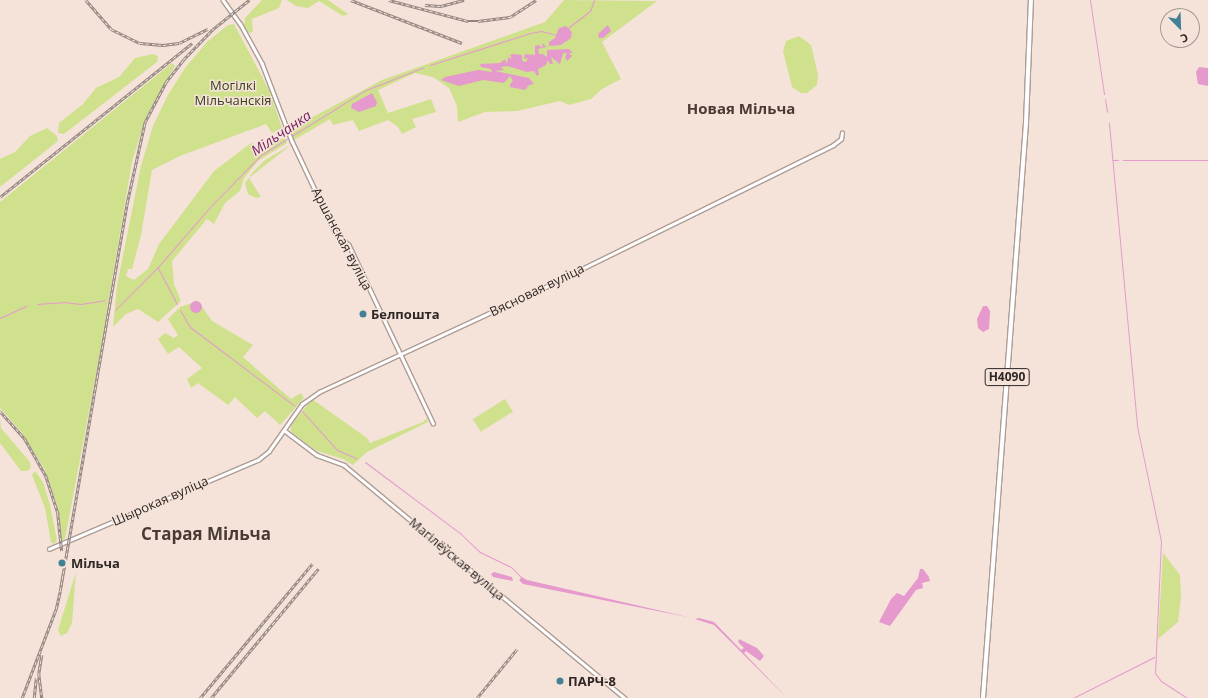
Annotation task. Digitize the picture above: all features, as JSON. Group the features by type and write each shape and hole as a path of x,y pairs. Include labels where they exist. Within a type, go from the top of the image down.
{"main road":[{"name":"Н4090","path":"983,698 1026,123 1031,0"}],"street":[{"name":"Аршанская вуліца","path":"223,0 240,23 262,63 288,133 335,232 348,243 433,424"},
{"name":"Вясновая вуліца","path":"269,451 309,398 547,286 833,145 841,139 842,133"},
{"name":"Магілёўская вуліца","path":"284,430 318,455 344,465 625,698"},
{"name":"Шырокая вуліца","path":"48,550 248,464 269,451"}],"green space":[{"path":"262,0 282,0 279,8 252,19 253,32 249,33 244,26 245,18"},
{"path":"287,0 328,0 348,14 343,16 319,1 308,8 296,6"},
{"path":"564,0 657,1 602,42 621,79 602,89 591,99 569,105 560,101 517,111 485,112 458,122 457,106 449,88 433,77 415,73 378,90 388,113 431,99 436,112 412,119 416,127 402,134 398,127 388,120 359,131 353,120 333,125 330,119 294,140 290,129 293,124 311,118 382,80 545,22"},
{"name":"Могілкі Мільчанскія","path":"234,24 269,90 282,128 272,133 266,124 180,156 152,170 141,235 132,269 128,269 126,276 134,280 148,269 159,244 214,171 251,143 262,149 285,137 287,143 258,161 244,178 240,191 225,203 214,224 207,219 172,261 174,284 181,301 158,322 138,309 126,314 113,327 117,285 141,166 153,126 168,95 185,68 207,42 228,25"},
{"path":"799,36 811,45 818,75 817,85 807,93 801,93 792,87 783,51 786,41"},
{"path":"153,54 158,56 157,62 64,134 58,133 59,123 83,104 96,88 119,77 135,58"},
{"path":"172,63 175,66 146,117 132,162 97,369 65,539 62,540 58,508 45,470 22,433 0,408 0,202"},
{"path":"47,128 57,136 58,141 0,187 0,159 15,152 30,136"},
{"path":"291,145 249,178 261,197 256,198 248,194 245,183 253,172 265,160"},
{"path":"198,301 212,321 253,345 243,357 291,399 301,393 304,398 280,425 265,411 257,418 235,397 228,405 198,383 191,388 187,379 202,368 179,347 168,354 158,339 165,333 174,338 178,335 168,319 180,307"},
{"path":"312,399 367,438 370,443 423,422 427,418 428,422 367,452 353,465 343,459 317,451 291,432 291,425"},
{"path":"505,399 513,412 481,432 473,419"},
{"path":"0,418 1,428 30,462 31,468 27,471 21,471 0,443"},
{"path":"35,471 43,482 50,505 57,540 54,544 51,542 45,508 32,475"},
{"path":"1163,553 1180,575 1181,598 1178,622 1158,639"},
{"path":"76,572 72,623 67,633 61,636 58,630"}],"shaded area":[{"path":"608,25 611,31 603,38 599,38 598,34"},
{"path":"566,26 572,32 571,38 561,45 549,46 549,42 555,38 559,28"},
{"path":"539,45 542,48 538,49 539,54 543,54 547,57 547,50 569,49 573,53 569,53 572,56 567,61 565,57 567,53 563,53 560,64 551,57 553,64 550,64 548,60 546,65 538,69 539,74 537,76 534,71 527,72 507,66 501,67 504,70 495,71 529,78 534,84 529,85 525,90 510,87 510,84 513,81 510,76 504,83 483,80 459,86 441,80 445,77 478,70 492,72 491,69 481,67 480,64 500,63 505,59 507,64 508,57 512,59 510,55 513,54 522,55 522,61 526,62 528,58 524,59 525,54 535,55 535,46"},
{"path":"1199,67 1208,68 1208,86 1198,84 1196,72"},
{"path":"372,93 377,102 376,106 359,112 351,108 352,104"},
{"path":"194,301 198,301 202,307 198,313 194,313 190,309 190,305"},
{"path":"983,306 987,306 990,311 989,329 983,332 978,328 977,319"},
{"path":"920,569 923,569 930,581 922,583 923,588 916,590 890,626 879,622 891,599 897,593 904,596 918,578"},
{"path":"494,572 512,577 513,581 493,577 491,574"},
{"path":"522,577 527,580 692,618 523,584 519,580"},
{"path":"699,618 714,622 741,650 744,648 738,642 739,639 757,648 764,656 760,661 746,651 744,653 787,698 714,625 695,619"}],"waterway":[{"name":"Мільчанка","path":"568,28 590,11 594,0"},
{"path":"1090,0 1104,94"},
{"name":"Мільчанка","path":"430,65 530,33 541,31 557,35"},
{"name":"Мільчанка","path":"115,310 158,267 210,207 261,155 366,90 424,67"},
{"path":"1105,99 1107,112"},
{"path":"1109,123 1137,426 1161,541 1155,673 1161,681 1187,698"},
{"path":"1113,160 1118,160"},
{"path":"1123,160 1208,160"},
{"path":"158,268 177,304"},
{"path":"37,304 63,302 81,304 105,300"},
{"path":"0,318 26,306"},
{"path":"180,310 190,327 295,406"},
{"path":"302,411 337,450 356,458"},
{"path":"365,462 460,533 480,552 511,567 521,577"},
{"path":"1073,698 1154,657"}],"railway":[{"path":"86,0 111,29 140,43 163,45 179,43 208,29"},
{"path":"22,698 56,609 60,591 127,203 145,122 166,82 183,60 212,30 249,0"},
{"path":"351,0 462,43"},
{"path":"389,0 468,21 510,17 536,0"},
{"path":"425,5 441,6 464,0"},
{"path":"0,197 192,43"},
{"path":"0,411 25,439 46,476 58,514 62,551"},
{"path":"200,698 312,564"},
{"path":"211,698 318,569"},
{"path":"477,698 517,649"},
{"path":"42,655 39,674 42,698"},
{"path":"34,698 36,678"}],"place":[{"name":"Белпошта","path":"363,314"},
{"name":"Мільча","path":"62,563"},
{"name":"ПАРЧ-8","path":"560,681"}],"district":[{"name":"Новая Мільча","path":"741,109"},
{"name":"Старая Мільча","path":"206,534"}]}
